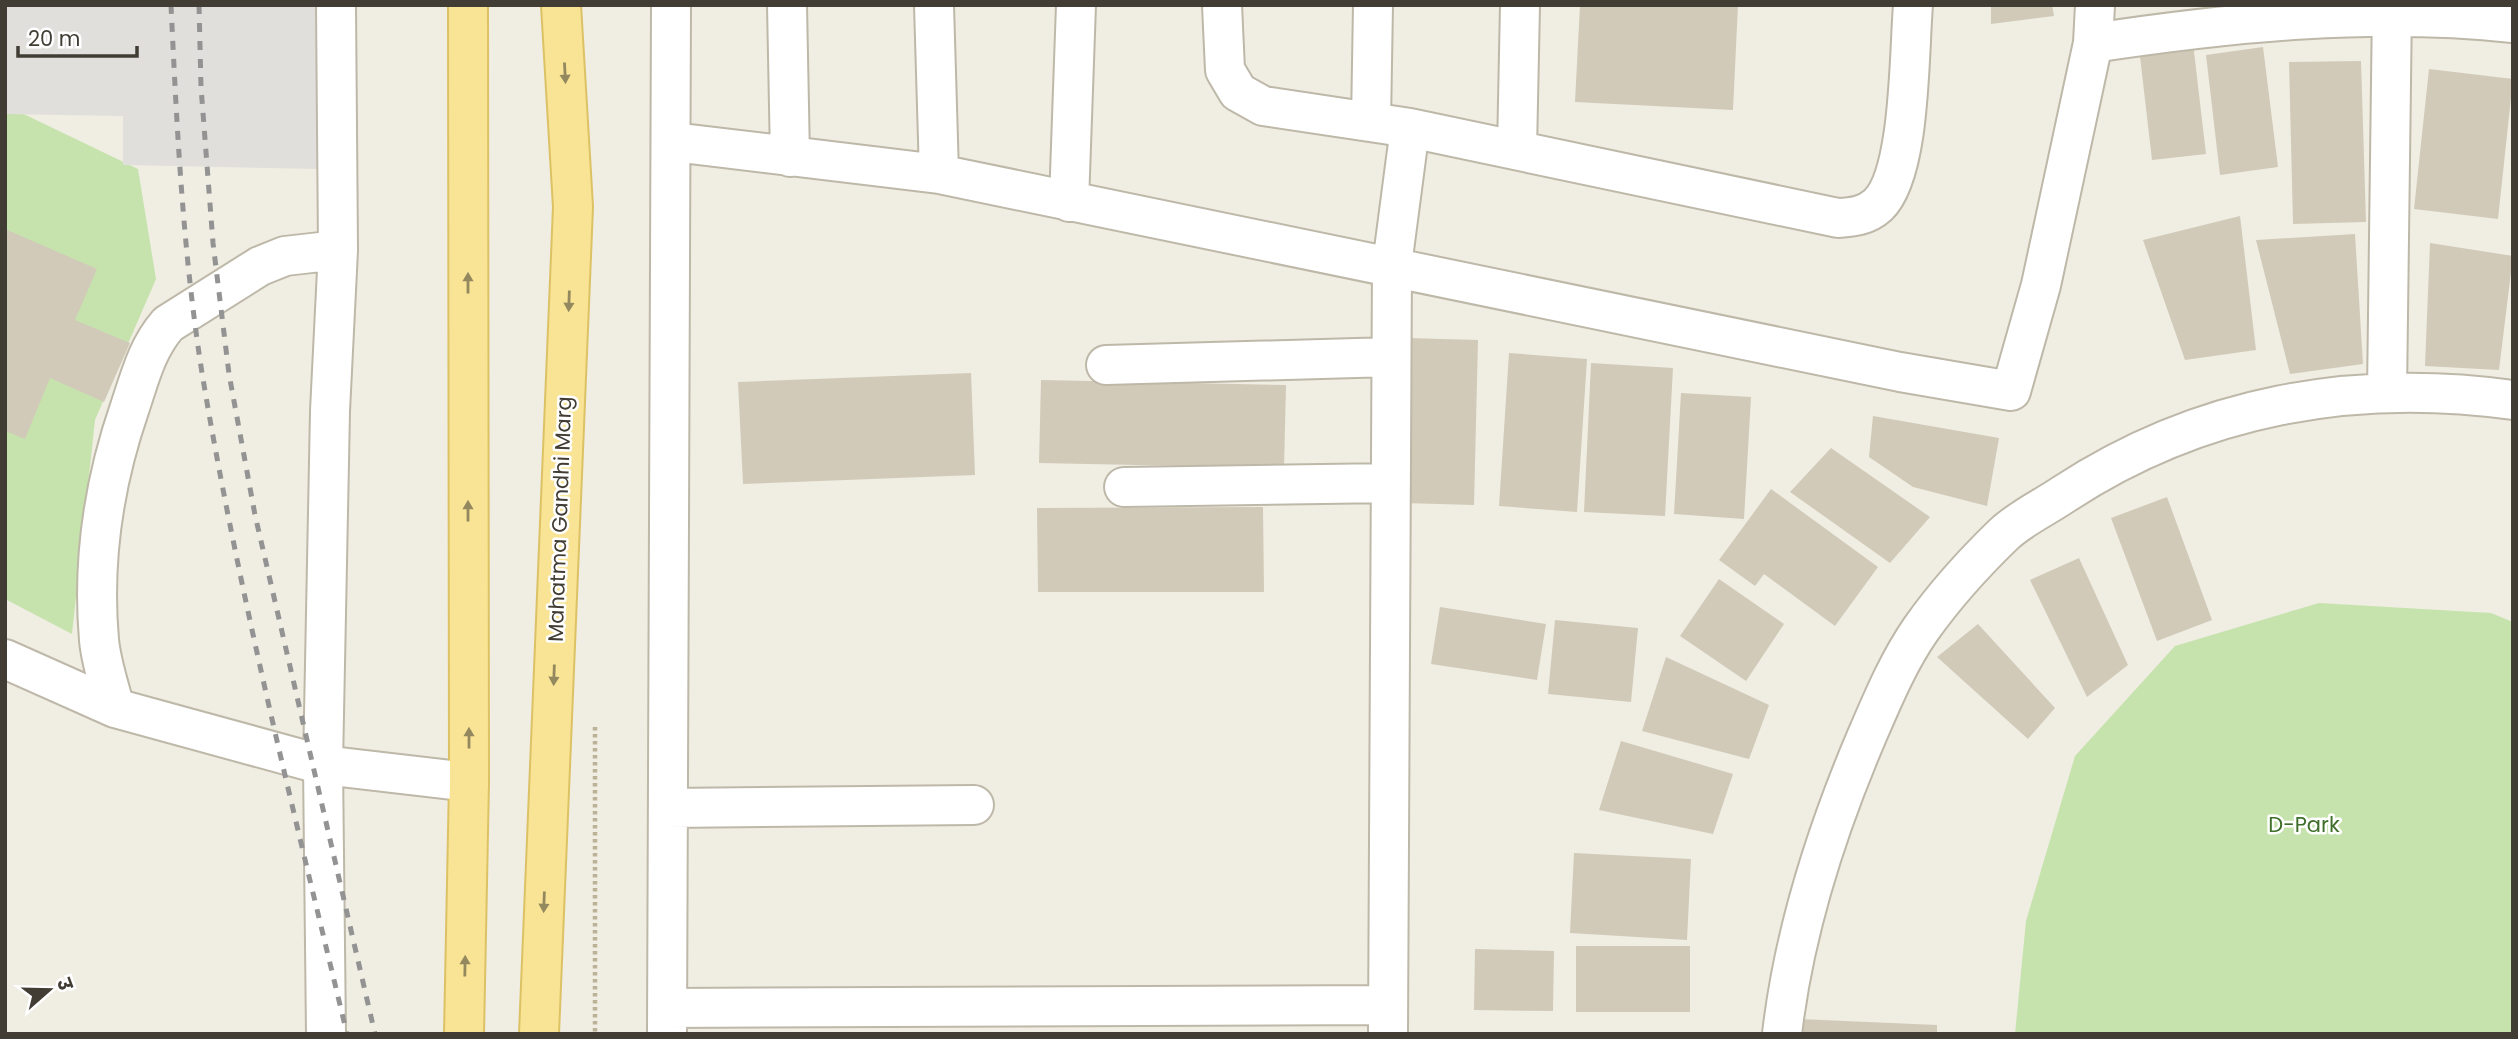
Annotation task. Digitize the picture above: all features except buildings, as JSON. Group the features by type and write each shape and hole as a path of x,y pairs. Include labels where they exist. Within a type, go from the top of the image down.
{"main road":[{"path":"464,1034 469,782 468,5"},
{"name":"Mahatma Gandhi Marg","path":"538,1034 573,207 561,5"}],"street":[{"path":"326,1034 323,765 330,411 338,250 336,5"},
{"path":"671,5 673,142 667,1021 1388,1019 1392,265 1410,128"},
{"path":"787,5 790,157"},
{"path":"934,5 939,174"},
{"path":"1069,202 1076,5"},
{"path":"1222,5 1225,70 1238,92 1263,106 1410,128 1838,218 1860,216 1877,206 1891,190 1900,160 1913,5"},
{"path":"1371,122 1373,5"},
{"path":"1517,150 1520,5"},
{"path":"673,142 939,174 1392,265 1900,372 2011,391 2041,285 2093,43 2095,5"},
{"path":"2093,43 2222,24 2392,11 2513,23"},
{"path":"2387,393 2392,11"},
{"path":"115,708 99,642 98,557 103,501 113,456 156,338 168,324 260,266 285,256 338,250"},
{"path":"1106,365 1391,357"},
{"path":"1782,1034 1788,984 1838,802 1881,702 1919,631 2007,531 2080,484 2142,450 2230,417 2298,400 2418,390 2513,400"},
{"path":"1124,487 1391,483"},
{"path":"5,659 115,708 323,765 469,782"},
{"path":"668,808 974,805"}],"green space":[{"path":"5,105 138,169 156,279 95,420 72,634 5,599"},
{"name":"D-Park","path":"2319,603 2491,613 2513,622 2513,1034 2015,1034 2026,921 2075,756 2175,646"}],"shaded area":[{"path":"5,5 322,5 320,169 123,165 123,116 5,114"}],"railway":[{"path":"171,5 186,240 203,379 251,626 347,1034"},
{"path":"199,5 201,87 213,243 229,374 255,515 375,1034"}]}
